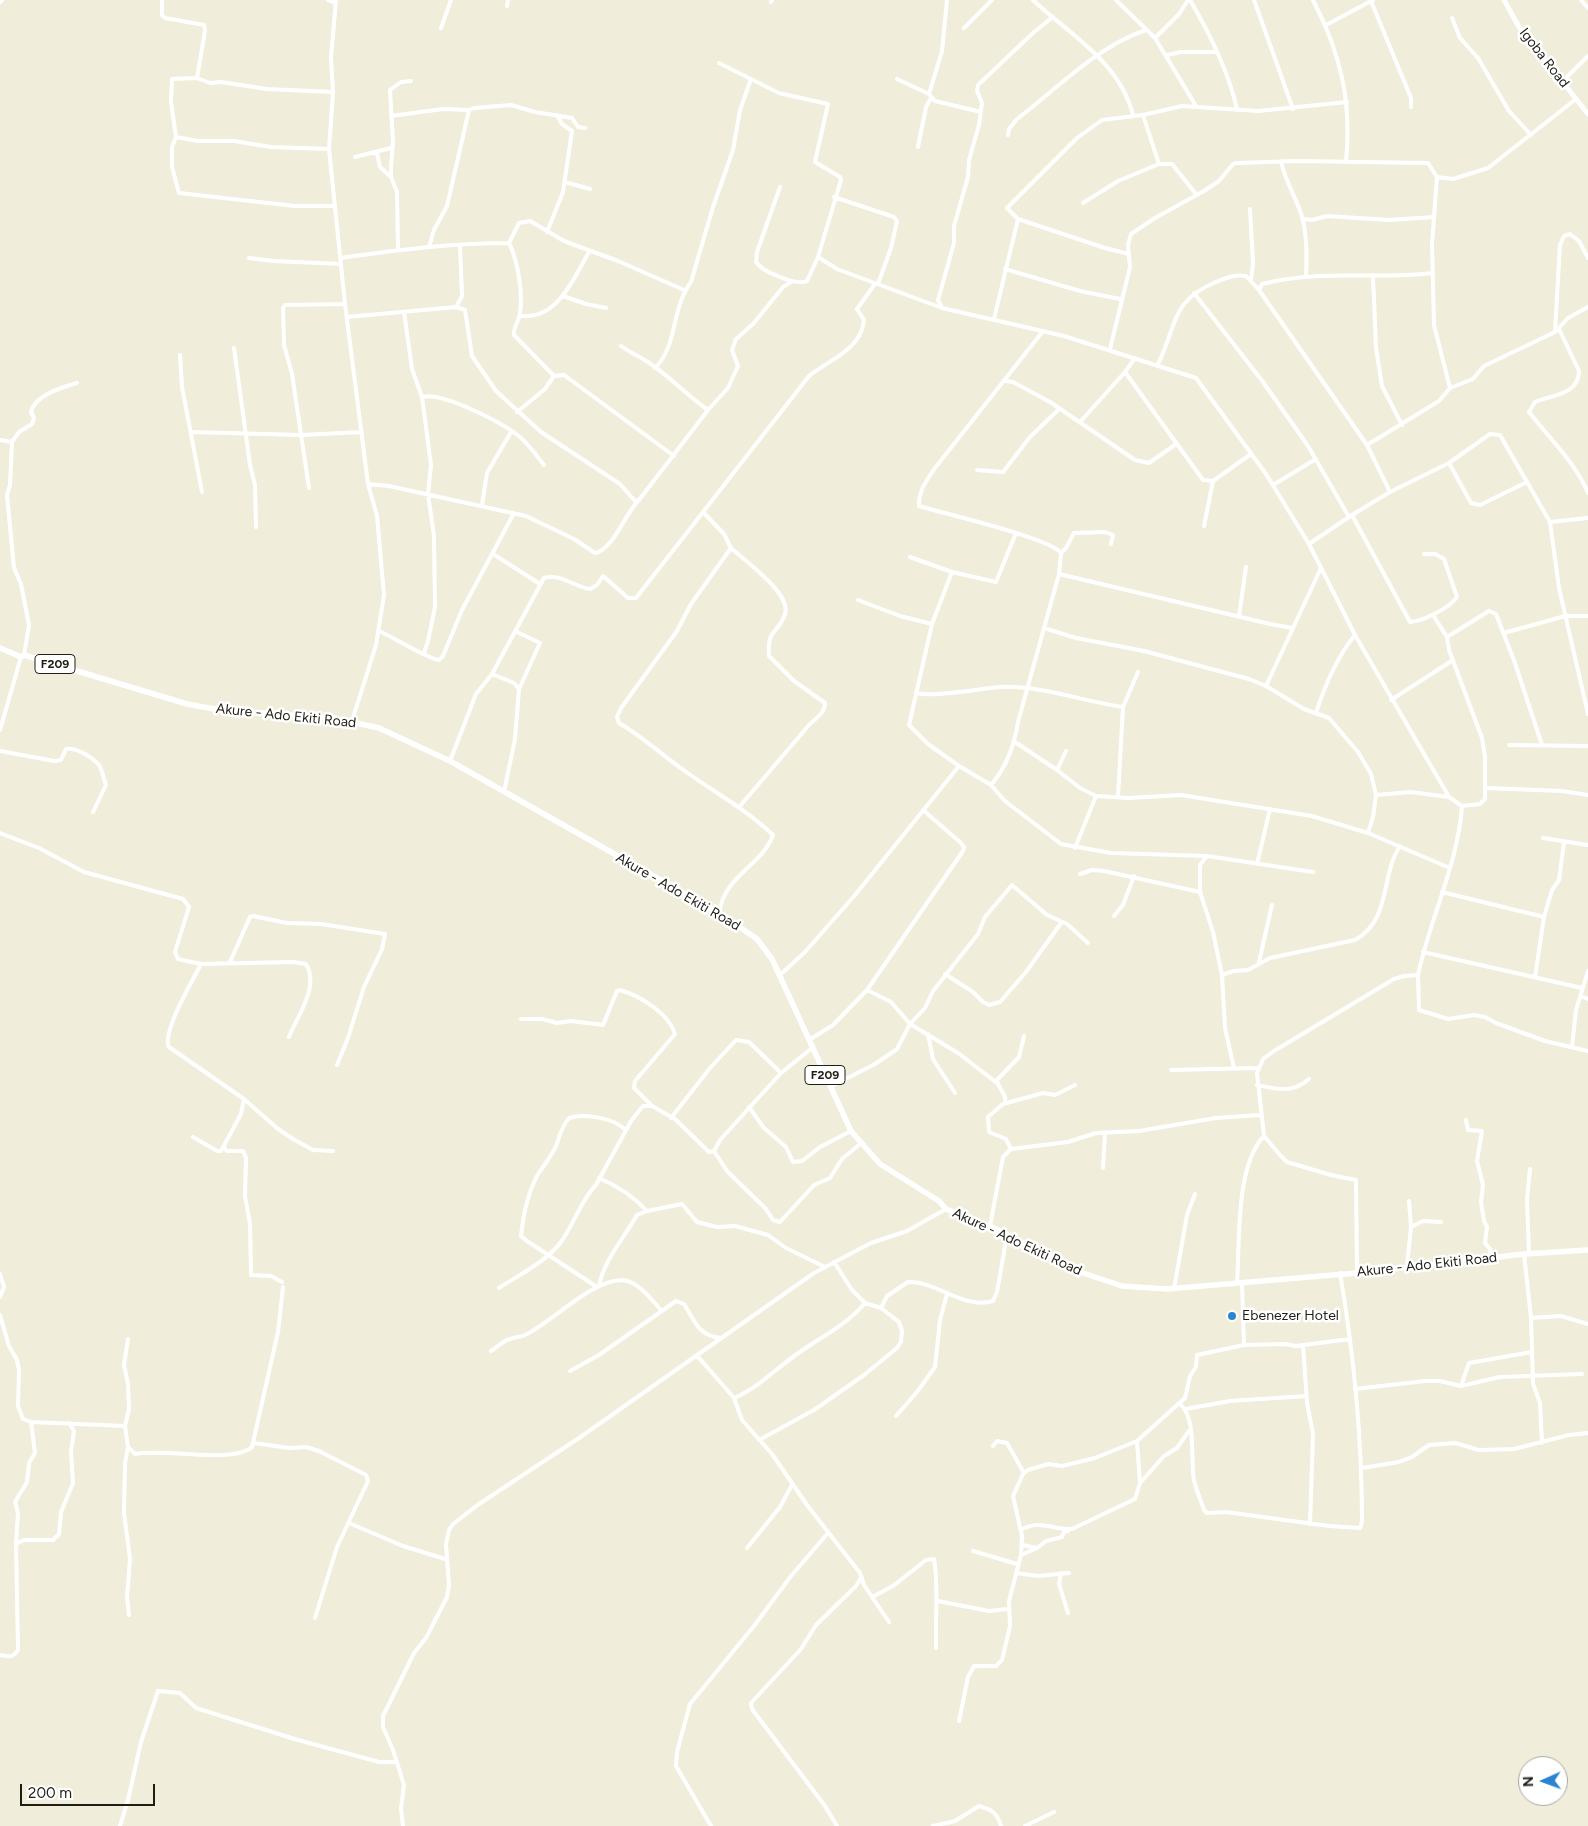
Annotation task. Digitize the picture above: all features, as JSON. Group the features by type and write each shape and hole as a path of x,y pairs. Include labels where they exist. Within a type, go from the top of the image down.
{"main road":[{"name":"Akure - Ado Ekiti Road","path":"0,648 22,656 204,707 352,721 379,728 450,761 719,913 756,939 772,959 851,1131 860,1144 880,1164 938,1201 946,1209 990,1226 1083,1273 1108,1281 1151,1290 1174,1289 1526,1254 1588,1250"}],"street":[{"path":"162,0 162,15 165,18 204,25 205,31 197,78"},
{"path":"328,0 335,2 331,58 333,92 329,148 345,304 368,484 377,516 384,595 373,657 352,721"},
{"path":"441,28 451,0"},
{"path":"507,6 508,0"},
{"path":"918,147 926,107 942,51 947,0"},
{"path":"964,28 992,0"},
{"path":"1033,0 1097,55 1130,103 1133,115"},
{"path":"1116,0 1155,38 1196,106"},
{"path":"1155,38 1179,14 1189,0 1217,52 1230,83 1237,109"},
{"path":"1254,0 1293,108"},
{"path":"1313,0 1326,25 1341,70 1347,102 1349,129 1346,162"},
{"path":"1326,25 1372,0 1411,98 1411,107"},
{"name":"Igoba Road","path":"1504,0 1519,27 1588,114"},
{"path":"1581,0 1588,8"},
{"path":"942,308 938,300 954,243 954,226 968,177 969,160 981,112 978,86 1034,32 1053,17"},
{"path":"1452,18 1460,38 1478,58 1509,111 1531,135"},
{"path":"1008,136 1009,129 1016,119 1097,55 1130,36 1146,30"},
{"path":"1167,55 1182,52 1217,52"},
{"path":"1562,82 1588,56"},
{"path":"719,63 779,93 828,104 815,162 840,177 818,257 807,281 791,282 760,268 756,262 756,252 780,187"},
{"path":"333,92 267,89 221,82 210,83 197,78 172,79 171,102 176,137 172,147 172,166 179,193 295,206 335,206"},
{"path":"655,368 669,350 675,318 684,290 690,282 733,150 740,110 751,79"},
{"path":"897,79 930,96 981,112"},
{"path":"398,249 397,192 391,177 390,90 401,82 412,81"},
{"path":"1438,177 1453,179 1488,168 1576,99"},
{"path":"1129,254 1018,219 1008,210 1009,204 1077,138 1102,120 1143,115 1182,106 1258,111 1347,102"},
{"path":"391,116 443,109 469,110 511,105 535,112 572,118 574,124 585,128"},
{"path":"429,247 434,230 446,206 469,110"},
{"path":"547,232 561,202 572,131 562,124 557,115"},
{"path":"1143,115 1159,164"},
{"path":"176,137 198,142 234,141 271,147 329,148"},
{"path":"355,157 391,148"},
{"path":"377,153 380,167 391,177"},
{"path":"1110,349 1120,299 1130,267 1128,245 1131,234 1219,181 1233,164 1247,161 1423,162 1432,167 1438,177 1434,216 1435,331 1450,388"},
{"path":"1281,161 1284,176 1302,220 1307,257 1306,275"},
{"path":"1083,203 1118,181 1159,164 1172,164 1196,194"},
{"path":"565,182 590,189"},
{"path":"450,761 476,694 492,674 544,578 551,576 590,589 597,585 603,576 628,598 635,599 809,376 847,350 859,338 864,320 857,309 877,284 891,248 897,221 894,217 834,197"},
{"path":"1250,209 1254,262 1251,280"},
{"path":"1302,220 1312,220 1327,216 1389,220 1434,216"},
{"path":"994,319 1018,219"},
{"path":"554,376 514,335 520,316 521,300 516,262 509,244 519,223 524,220 530,221 547,232 589,252 618,261 684,290"},
{"path":"1588,258 1583,248 1570,234 1564,236 1560,246 1557,330 1579,371 1579,377 1569,390 1535,402 1529,412 1556,442 1584,482 1588,493"},
{"path":"340,258 398,249 460,246 473,243 509,244"},
{"path":"1120,252 1128,245"},
{"path":"1583,248 1588,245"},
{"path":"456,306 462,296 460,246"},
{"path":"520,316 530,317 550,309 563,296 589,252"},
{"path":"818,257 837,269 942,308 994,319 1110,349 1196,378 1252,454 1309,544 1355,635 1449,798"},
{"path":"249,258 274,262 341,264"},
{"path":"1005,269 1080,291 1120,299"},
{"path":"1259,290 1262,284 1306,275 1373,276 1433,273"},
{"path":"1158,364 1166,349 1177,313 1184,301 1194,293 1229,277 1242,275 1251,280 1259,290 1367,445 1390,492"},
{"path":"1373,276 1376,348 1382,386 1402,424"},
{"path":"368,484 428,494 526,516 550,527 595,553 601,552 708,410 728,388 738,366 732,350 736,339 753,324 783,287 791,282"},
{"path":"1194,293 1264,382 1316,459 1410,622 1421,621 1456,600 1458,594 1444,559 1435,554 1424,554"},
{"path":"563,296 586,304 606,308"},
{"path":"309,488 292,374 284,345 283,308 285,305 345,304"},
{"path":"347,317 456,306 465,310 472,356 496,392 541,432 620,484 634,501 639,500"},
{"path":"1367,445 1439,401 1450,388 1473,379 1484,366 1557,330 1568,318 1588,307"},
{"path":"404,312 412,369 422,397 431,465 428,494 434,536 435,607 424,653"},
{"path":"1043,331 1006,381 935,468 925,482 918,498 919,506 1016,533 1055,546 1061,553"},
{"path":"621,346 655,368 695,402 708,410"},
{"path":"234,348 250,464 257,498 256,527"},
{"path":"180,355 182,387 202,492"},
{"path":"1080,422 1125,372 1135,358"},
{"path":"1125,372 1203,480 1213,481 1252,454"},
{"path":"517,412 544,389 554,376 564,375 674,456"},
{"path":"1006,381 1029,390 1135,460 1144,464 1149,463 1176,444"},
{"path":"0,730 2,712 22,656 29,625 21,584 14,568 7,496 10,485 12,442 20,432 32,424 34,418 32,412 35,405 50,393 77,383"},
{"path":"422,397 429,395 465,406 511,432 527,444 544,465"},
{"path":"977,470 1003,472 1030,437 1058,410"},
{"path":"192,432 301,435 362,432"},
{"path":"482,505 487,474 511,432"},
{"path":"1309,544 1390,492 1449,463 1496,433 1500,435 1550,522 1565,616 1588,714"},
{"path":"0,440 12,442"},
{"path":"1273,485 1316,459"},
{"path":"1449,463 1471,504 1475,505 1480,505 1527,482"},
{"path":"1204,526 1213,481"},
{"path":"703,512 724,534 731,548 773,586 785,600 785,614 768,640 769,656 794,681 825,703 825,708 821,714 808,724 740,806"},
{"path":"379,630 435,660 443,656 462,610 514,513"},
{"path":"1550,522 1588,518"},
{"path":"991,785 1007,762 1015,742 1018,722 1059,574 1061,553 1074,533 1105,532 1113,536 1110,544"},
{"path":"910,557 952,572 996,582 1016,533"},
{"path":"719,913 723,895 769,846 772,835 740,806 685,771 642,736 619,724 618,717 621,708 677,631 691,604 731,548"},
{"path":"492,554 540,584"},
{"path":"1239,616 1246,567"},
{"path":"1266,686 1321,568"},
{"path":"952,572 932,624 909,725 928,744 959,766 991,785 1005,801 1056,842 1075,848 1111,853 1207,856 1313,872"},
{"path":"1059,574 1292,628"},
{"path":"858,600 900,616 932,624"},
{"path":"1447,637 1489,611 1496,614 1542,745"},
{"path":"1376,795 1412,792 1449,798 1462,806 1484,802 1486,788 1484,746 1475,715 1453,660 1447,637 1433,614"},
{"path":"1504,633 1565,616 1588,616"},
{"path":"1044,628 1076,638 1166,656 1266,686 1304,709 1329,718 1358,752 1371,774 1376,795 1373,817 1368,832"},
{"path":"504,792 515,740 519,689 540,643 515,631"},
{"path":"1316,713 1324,686 1346,646 1355,635"},
{"path":"1391,700 1453,660"},
{"path":"1118,797 1123,708 1138,672"},
{"path":"492,674 514,683 519,689"},
{"path":"916,692 921,695 937,692 956,694 999,687 1028,688 1123,708"},
{"path":"1015,742 1080,788 1096,796 1181,795 1322,818 1338,825 1368,832 1450,868"},
{"path":"1508,745 1588,746"},
{"path":"0,751 54,761 61,760 66,749 71,748 89,757 99,766 106,785 93,812"},
{"path":"1057,770 1066,751"},
{"path":"780,975 805,952 855,895 959,766"},
{"path":"1486,788 1562,791 1588,795"},
{"path":"1075,848 1096,796"},
{"path":"1462,806 1459,833 1450,868 1423,952 1418,975 1419,1010 1448,1019 1474,1016 1485,1017 1545,1041 1588,1051"},
{"path":"1257,864 1270,809"},
{"path":"809,1040 833,1025 867,990 963,851 964,847 960,842 923,810"},
{"path":"0,833 39,848 84,872 101,878 144,886 183,899 189,907 175,956 178,959 201,964 230,962 293,962 306,964 312,978 303,1007 289,1037"},
{"path":"1542,838 1588,845"},
{"path":"1536,977 1544,917 1552,890 1559,880 1564,842"},
{"path":"1222,975 1234,971 1248,970 1259,962 1354,940 1367,933 1381,906 1391,866 1400,846"},
{"path":"1194,856 1200,865 1200,892 1213,932 1222,975 1225,1028 1234,1068"},
{"path":"1200,865 1207,856"},
{"path":"1080,874 1092,870 1104,871 1134,876 1200,892"},
{"path":"1114,916 1123,905 1134,876"},
{"path":"830,1088 892,1054 901,1042 910,1024 924,1008 945,974 961,957 978,934 985,917 1012,885 1047,916 1067,924 1088,943"},
{"path":"1442,892 1544,917"},
{"path":"1259,962 1272,906"},
{"path":"230,962 245,926 250,917 253,916 287,923 321,924 385,934 382,948 364,986 348,1038 337,1065"},
{"path":"945,974 973,992 983,1002 994,1005 1000,1002 1026,972 1061,923"},
{"path":"1423,952 1582,988"},
{"path":"201,964 180,1004 167,1044 172,1050 203,1068 244,1099 278,1129 309,1149 333,1151"},
{"path":"1572,1047 1575,1014 1588,971"},
{"path":"1357,1272 1356,1180 1330,1175 1287,1162 1264,1136 1257,1085 1258,1068 1263,1059 1274,1051 1387,983 1404,976 1418,975"},
{"path":"521,1019 542,1019 557,1024 571,1021 603,1025 617,991 620,990 656,1007 673,1027 676,1034 635,1081 634,1088 652,1106 671,1118 709,1152 714,1151"},
{"path":"867,990 891,1002 910,1024 958,1053 997,1083 1006,1095 1006,1103"},
{"path":"1580,996 1588,998"},
{"path":"928,1034 928,1044 937,1067 955,1093"},
{"path":"997,1083 1003,1073 1013,1066 1019,1057 1024,1036"},
{"path":"671,1118 710,1068 736,1040 749,1042 781,1073"},
{"path":"714,1151 720,1140 781,1073 812,1048"},
{"path":"1171,1070 1258,1068"},
{"path":"1257,1085 1288,1091 1300,1087 1309,1079"},
{"path":"1011,1149 1006,1139 992,1134 987,1126 988,1117 1006,1103 1043,1093 1055,1095 1075,1085"},
{"path":"193,1138 216,1151 221,1151 241,1114 244,1099"},
{"path":"499,1288 547,1256 559,1244 639,1110 643,1106 652,1106"},
{"path":"749,1107 764,1128 786,1147 793,1162 802,1161 825,1143 851,1131"},
{"path":"990,1226 1002,1157 1011,1149 1068,1142 1096,1133 1105,1134 1149,1130 1216,1118 1260,1115"},
{"path":"598,1287 547,1256 521,1236 522,1230 530,1192 536,1178 555,1148 564,1124 573,1117 607,1119 626,1130"},
{"path":"1466,1120 1468,1130 1482,1131 1477,1162 1483,1184 1481,1202 1484,1222 1487,1227 1485,1243 1490,1249 1490,1258"},
{"path":"1103,1168 1105,1134"},
{"path":"1244,1345 1239,1283 1240,1210 1252,1150 1264,1136"},
{"path":"714,1151 727,1171 766,1209 773,1220 780,1222 814,1185 830,1178 842,1159 860,1144"},
{"path":"128,1447 135,1454 153,1452 230,1454 245,1453 254,1443 278,1332 283,1285 271,1276 251,1275 250,1224 245,1196 246,1158 243,1151 227,1151 224,1147"},
{"path":"1530,1169 1527,1199 1526,1254 1531,1318 1533,1389 1540,1403 1542,1443"},
{"path":"599,1178 616,1185 633,1196 647,1211"},
{"path":"1174,1289 1186,1216 1195,1194"},
{"path":"1407,1266 1411,1227 1409,1201"},
{"path":"598,1287 613,1251 629,1231 636,1215 682,1204 697,1222 717,1227 734,1226 768,1235 786,1248 825,1267"},
{"path":"403,1826 401,1808 404,1784 396,1756 383,1727 383,1716 414,1653 426,1638 447,1597 449,1585 446,1559 448,1530 468,1512 579,1438 770,1302 825,1267 871,1242 907,1231 946,1209"},
{"path":"1411,1227 1423,1221 1442,1222"},
{"path":"881,1308 887,1296 908,1282 934,1287 947,1294 978,1304 993,1300 1007,1235"},
{"path":"759,1440 814,1410 897,1348 902,1337 899,1322 881,1308 865,1303 852,1290 834,1262"},
{"path":"1180,1404 1186,1409 1194,1453 1194,1481 1204,1510 1207,1513 1226,1512 1349,1529 1360,1528 1362,1522 1362,1468 1350,1339 1340,1273"},
{"path":"0,1274 4,1287 0,1297"},
{"path":"491,1351 509,1339 524,1335 598,1287 615,1281 627,1282 642,1290 661,1310"},
{"path":"896,1416 935,1367 940,1320 947,1294"},
{"path":"570,1371 638,1328 676,1301 681,1301 703,1334 709,1337 721,1338"},
{"path":"734,1398 751,1392 775,1370 852,1316 865,1303"},
{"path":"0,1315 9,1346 17,1360 19,1370 18,1406 23,1419 32,1422 125,1426"},
{"path":"1531,1318 1560,1316 1588,1324"},
{"path":"128,1339 124,1365 128,1384 128,1409 125,1426 128,1447 125,1463 124,1513 130,1559 127,1597 129,1615"},
{"path":"959,1721 968,1678 974,1666 996,1666 1002,1662 1010,1626 1008,1609 1023,1545 1013,1493 1024,1473 1048,1464 1062,1466 1095,1458 1137,1441 1180,1404 1186,1396 1197,1355 1244,1345 1302,1345 1350,1339"},
{"path":"1302,1345 1306,1396 1313,1434 1310,1524"},
{"path":"1461,1386 1469,1363 1532,1352"},
{"path":"695,1356 700,1359 734,1398 742,1420 772,1454 792,1485 856,1568 889,1622"},
{"path":"1355,1388 1425,1381 1461,1386 1483,1380 1532,1375 1582,1374"},
{"path":"1186,1409 1246,1400 1306,1396"},
{"path":"0,1655 14,1656 18,1650 16,1544 18,1513 15,1502 27,1482 30,1464 36,1453 32,1422"},
{"path":"16,1544 24,1540 53,1540 59,1534 61,1512 73,1483 71,1445 74,1431 69,1423"},
{"path":"1140,1483 1164,1456 1177,1448 1189,1431"},
{"path":"1362,1468 1399,1462 1412,1457 1429,1445 1456,1443 1485,1450 1514,1449 1569,1435 1588,1433"},
{"path":"993,1446 1000,1440 1007,1443 1024,1473"},
{"path":"1021,1555 1037,1548 1046,1541 1062,1537 1064,1532 1135,1499 1140,1483 1137,1441"},
{"path":"254,1443 289,1448 306,1447 319,1451 366,1475 367,1487 349,1523 326,1578 315,1618"},
{"path":"747,1548 780,1507 792,1485"},
{"path":"349,1523 403,1546 446,1559"},
{"path":"1021,1530 1044,1524 1062,1530 1072,1529"},
{"path":"710,1826 676,1766 677,1752 690,1704 754,1626 791,1576 828,1533"},
{"path":"1023,1545 1037,1548"},
{"path":"973,1551 1018,1564"},
{"path":"874,1596 893,1586 931,1558 934,1559 936,1570 935,1590 938,1601 936,1648"},
{"path":"1016,1573 1029,1576 1069,1573"},
{"path":"1061,1574 1059,1584 1068,1613"},
{"path":"837,1826 825,1806 752,1709 751,1703 801,1649 812,1630 856,1586 861,1578"},
{"path":"938,1601 989,1611 1008,1609"},
{"path":"120,1826 141,1742 158,1691 180,1693 196,1708 298,1740 379,1762 398,1762"},
{"path":"388,1762 396,1756"},
{"path":"933,1826 955,1820 979,1806 998,1815 1001,1826"},
{"path":"1025,1826 1054,1812"}],"place":[{"name":"Ebenezer Hotel","path":"1232,1316"}]}
